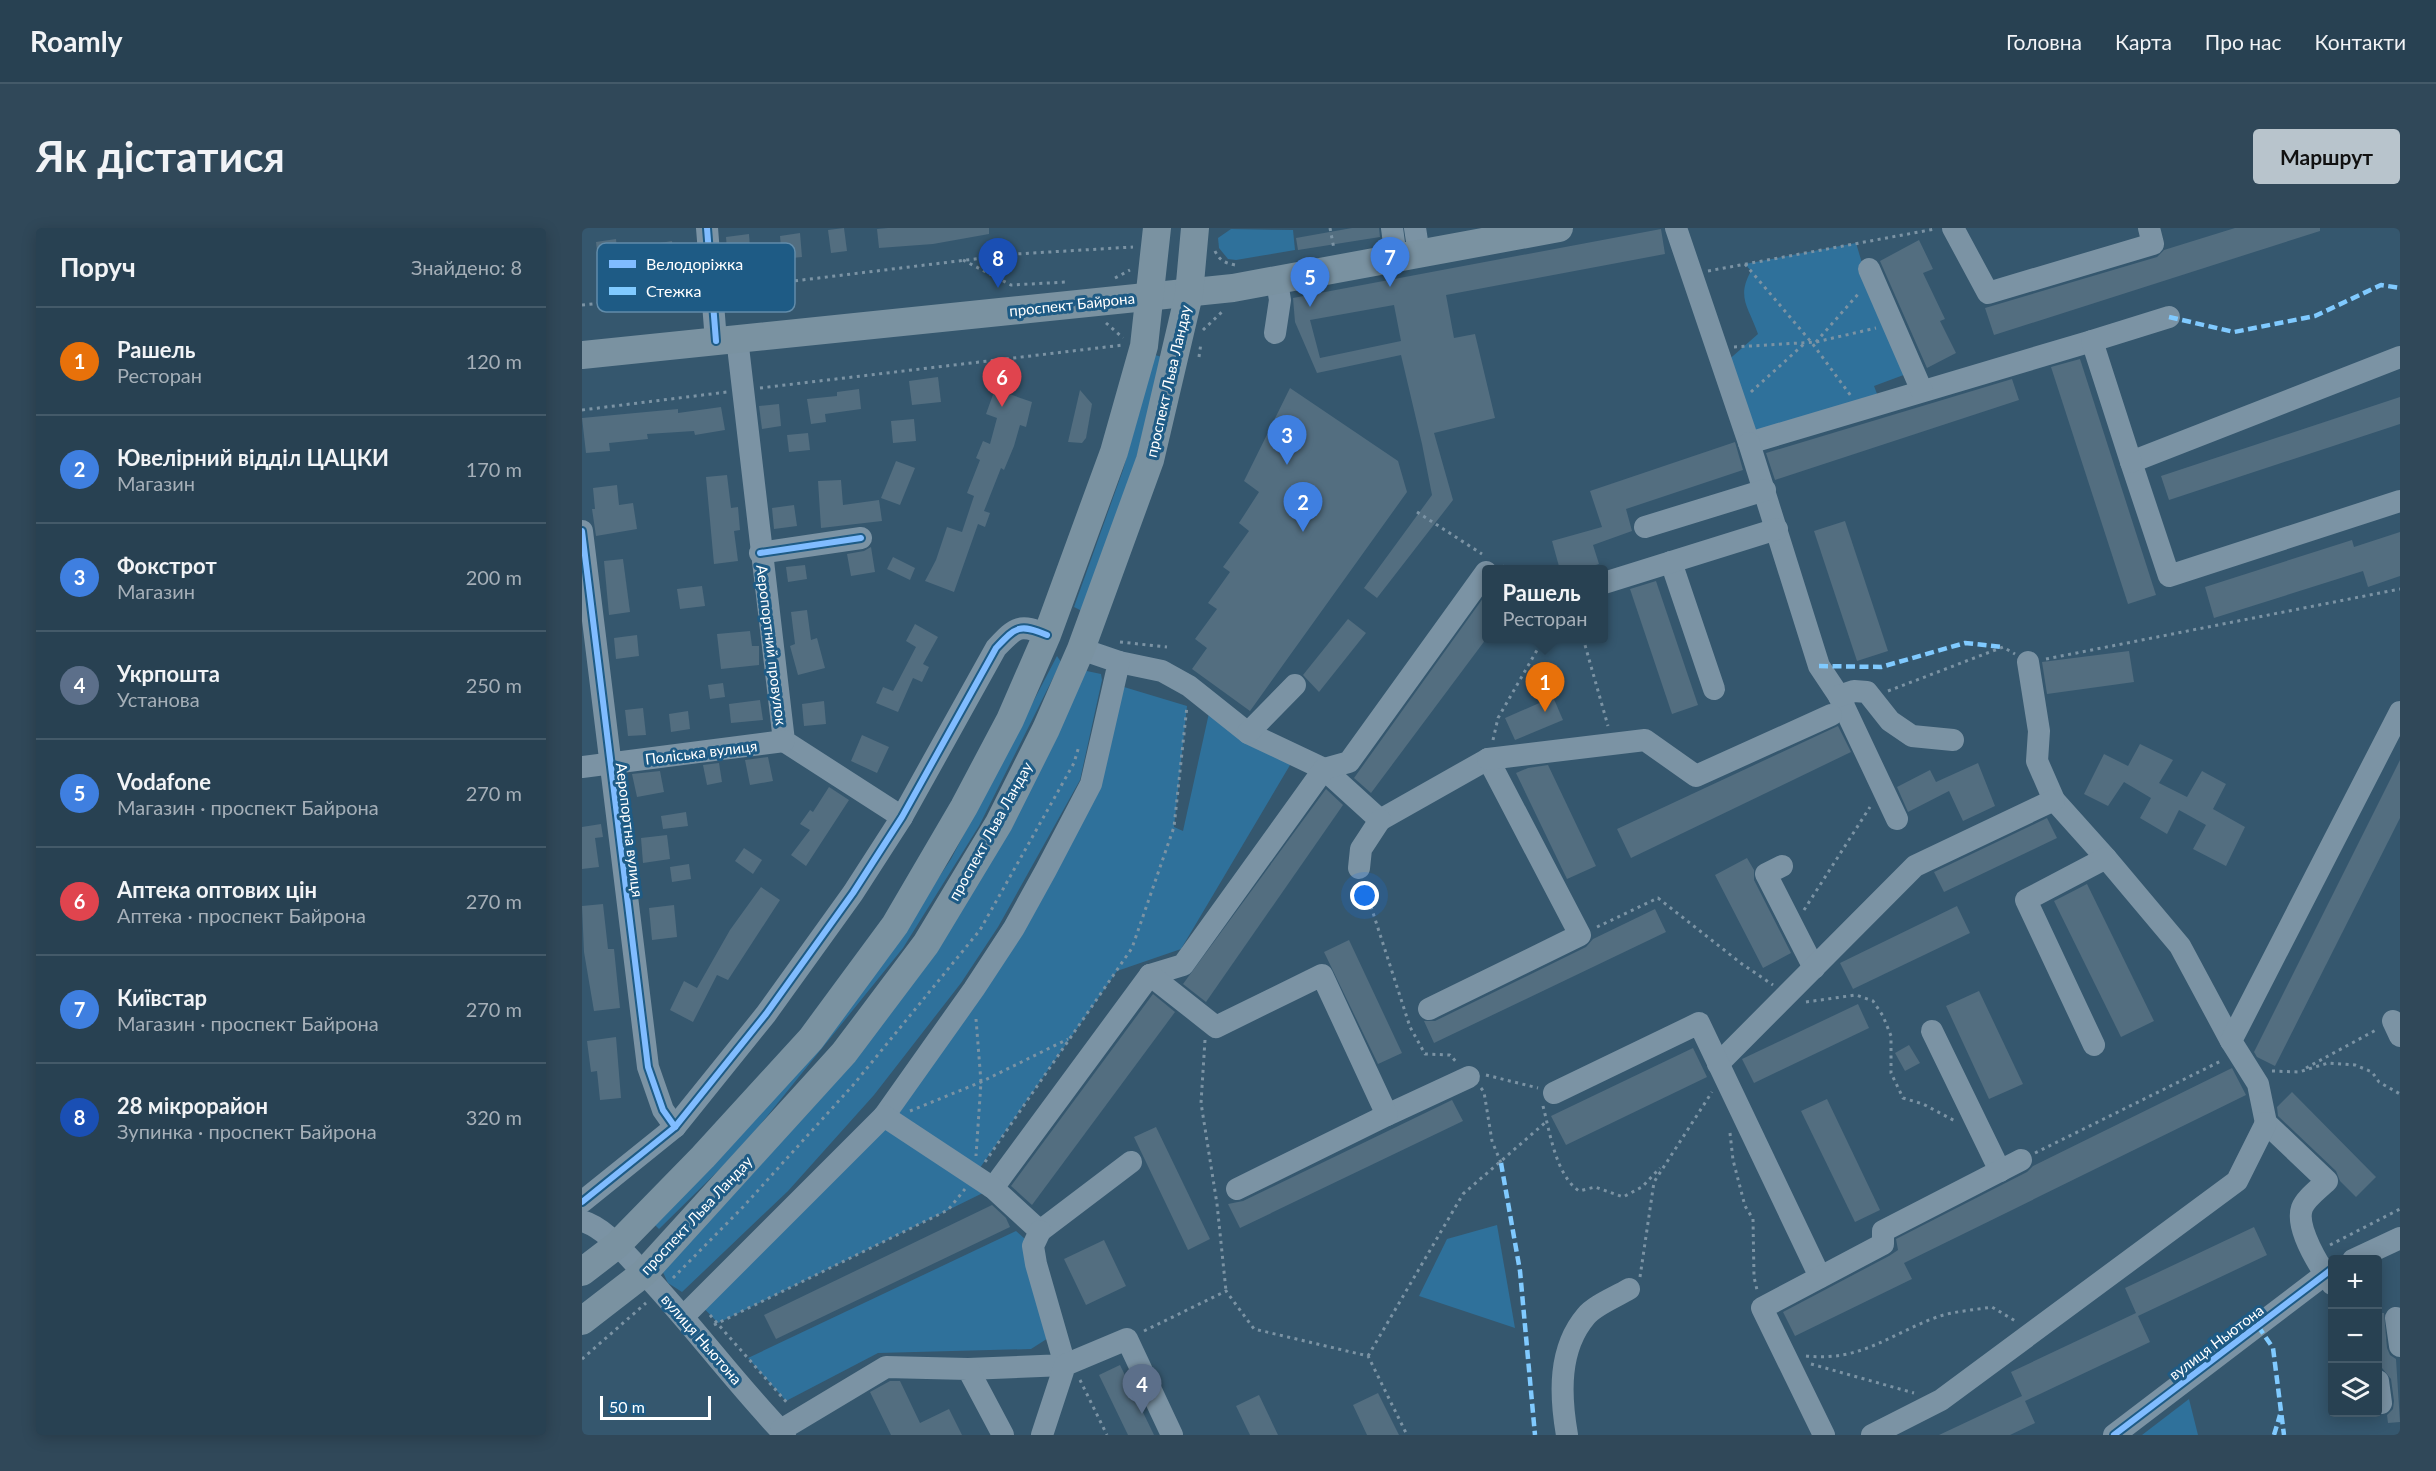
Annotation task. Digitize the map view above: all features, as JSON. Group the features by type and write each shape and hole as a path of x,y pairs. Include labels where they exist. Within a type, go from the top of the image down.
{"main road":[{"name":"проспект Льва Ландау","path":"582,1321 644,1273 844,1053 926,944 999,823 1046,729 1081,649 1150,460 1189,294 1195,228"},
{"name":"проспект Байрона","path":"582,355 1189,294 1277,282 1410,247 1550,229"},
{"name":"проспект Льва Ландау","path":"582,1272 617,1245 703,1157 811,1039 896,925 964,807 1010,720 1047,635 1114,452 1144,346 1149,297 1148,237"},
{"path":"1047,635 1081,649"}],"street":[{"name":"Аеропортний провулок","path":"707,228 708,243"},
{"path":"1392,228 1410,247"},
{"path":"1676,228 1765,490 1819,666 1835,706 1882,787 1897,819"},
{"path":"1953,228 1988,293 2153,244 2149,228"},
{"path":"1871,273 1922,392"},
{"path":"1275,333 1280,300 1277,282"},
{"name":"Аеропортний провулок","path":"718,312 742,390 784,741 902,817"},
{"path":"1749,443 2169,317"},
{"path":"2092,341 2169,576 2400,501"},
{"path":"2131,462 2400,357"},
{"path":"1645,526 1765,490"},
{"path":"1608,582 1777,529"},
{"name":"Аеропортна вулиця","path":"582,531 648,1067 663,1110 675,1127"},
{"path":"760,553 861,538"},
{"path":"1671,562 1714,690"},
{"path":"984,1182 1150,975 1183,965 1324,769 1349,762 1482,585"},
{"path":"582,1202 675,1127 766,1014 853,893 902,817 996,648 1019,627 1047,635"},
{"path":"1081,649 1116,652 1162,671 1189,686 1248,733 1324,769 1380,820"},
{"path":"700,1319 886,1118 1014,928 1091,784 1116,652"},
{"path":"2028,662 2039,731 2037,761 2054,800 2180,946 2258,1084 2266,1123 2327,1181 2303,1205 2299,1219 2326,1270"},
{"path":"1248,733 1295,685"},
{"path":"1359,868 1361,849 1380,820 1488,759 1646,740 1696,776 1835,706 1854,691 1867,693 1890,721 1912,736 1953,740"},
{"path":"2240,1055 2400,712"},
{"name":"Поліська вулиця","path":"582,767 784,741"},
{"path":"1429,1009 1580,935 1488,759"},
{"path":"1718,1064 1915,866 2054,800"},
{"path":"2094,1045 2026,900 2106,858"},
{"path":"1782,866 1766,874 1814,968"},
{"path":"1150,975 1216,1027 1322,975 1387,1115"},
{"path":"1554,1093 1699,1023 1820,1277"},
{"path":"1932,1031 2000,1171"},
{"path":"1238,1189 1469,1077"},
{"path":"886,1118 984,1182 1040,1232"},
{"path":"1872,1435 1941,1400 2237,1181 2266,1123"},
{"path":"1824,1435 1762,1308 1883,1244 1883,1231 2022,1160"},
{"path":"1042,1435 1068,1363 1036,1264 1033,1246 1040,1232 1131,1162"},
{"name":"вулиця Ньютона","path":"582,1221 597,1228 644,1273 700,1319 783,1433"},
{"path":"2364,1255 2400,1238"},
{"name":"вулиця Ньютона","path":"2114,1435 2326,1270"},
{"path":"1567,1435 1563,1411 1565,1352 1586,1315 1629,1289"},
{"path":"2396,1318 2400,1346"},
{"path":"783,1433 801,1419 886,1367 968,1369 1068,1363 1127,1339 1172,1435"},
{"path":"968,1369 1003,1435"}],"path":[{"path":"1330,228 1334,249"},
{"path":"1692,274 1938,228"},
{"path":"795,281 1148,237"},
{"path":"963,260 1011,285 1078,282"},
{"path":"1745,264 1814,342 1862,410"},
{"path":"1111,278 1125,274 1133,266"},
{"path":"1814,342 1871,273"},
{"path":"582,305 597,303"},
{"path":"582,410 1126,345 1120,334 1101,320"},
{"path":"1717,348 1814,342 1892,324"},
{"path":"1736,406 1805,343"},
{"path":"1417,512 1491,565"},
{"path":"1871,698 2003,647 2028,662 2400,590"},
{"path":"1488,759 1498,717 1542,643"},
{"path":"1584,643 1613,744"},
{"path":"1116,652 1167,647"},
{"path":"801,1419 700,1319 948,1210 984,1182 1070,1039 1132,948 1174,827 1189,686"},
{"path":"1801,914 1882,787"},
{"path":"1359,868 1378,934 1410,1027 1425,1054 1450,1055 1484,1092 1492,1141 1501,1163"},
{"path":"975,1011 981,1082 984,1182"},
{"path":"1206,1019 1202,1103 1217,1204 1226,1291 1254,1329 1368,1356"},
{"path":"2299,1072 2397,1028"},
{"path":"886,1118 981,1082 1070,1039"},
{"path":"2022,1160 2240,1055 2299,1072 2328,1063 2355,1065 2372,1072 2379,1082 2400,1094"},
{"path":"1629,1289 1642,1275 1654,1182 1711,1097 1718,1064"},
{"path":"1469,1077 1479,1072 1554,1093"},
{"path":"1554,1093 1540,1097 1554,1147 1570,1185 1579,1191 1595,1187 1623,1197 1642,1187 1664,1165"},
{"path":"1368,1356 1463,1194 1547,1121"},
{"path":"1729,1125 1733,1160 1745,1206 1753,1220 1754,1277 1762,1308"},
{"path":"2326,1270 2400,1209"},
{"path":"1127,1339 1226,1291"},
{"path":"1784,1354 1826,1358 1842,1356 1873,1348 1904,1330 1941,1316 1992,1307 2023,1327 2035,1329"},
{"path":"1784,1354 1835,1373 1941,1400"},
{"path":"1368,1356 1407,1435"},
{"path":"1068,1363 1107,1435"}],"shaded area":[{"path":"1231,229 1293,230 1295,250 1236,260 1228,259 1219,248 1218,238"},
{"path":"1856,243 1871,293 1909,373 1874,386 1879,399 1750,438 1725,363 1758,334 1744,296 1744,288 1751,271 1745,264"},
{"path":"1155,355 1162,357 1133,471 1082,611 1074,607 1123,470"},
{"path":"1057,656 1061,662 979,826 903,948 760,1125 724,1165 659,1229 653,1223 879,967 951,859"},
{"path":"1082,670 1101,674 1102,680 1080,780 998,927 961,983 874,1095 788,1191 682,1292 668,1283 660,1266 843,1067"},
{"path":"1114,684 1187,706 1174,827 1183,831 1209,713 1296,755 1181,949 1117,971 975,1175 993,1188 718,1323 698,1302 884,1116 1091,784"},
{"path":"1497,1225 1515,1328 1419,1296 1447,1239"},
{"path":"1016,1231 1033,1246 1056,1333 1031,1349 878,1353 786,1401 748,1358"},
{"path":"2189,1399 2198,1435 2142,1435"}],"building":[{"path":"844,228 847,251 831,253 828,230"},
{"path":"989,228 989,234 933,244 879,248 877,229"},
{"path":"1352,228 1379,228 1380,237 1298,250 1296,238"},
{"path":"2235,228 2320,228 2320,231 1994,335 1985,308 2157,257 2164,250"},
{"path":"1661,229 1665,254 1446,295 1454,338 1475,334 1495,418 1434,433 1453,500 1377,598 1364,588 1432,495 1401,355 1317,373 1295,322 1293,298","holes":["1394,305 1401,341 1320,358 1310,320"]},
{"path":"800,233 802,257 795,258 795,243 781,243 780,236"},
{"path":"749,234 750,243 726,243 726,237"},
{"path":"616,239 616,243 597,243 597,251 596,242"},
{"path":"1919,240 1933,269 1923,273 1945,319 1940,321 1956,353 1927,368 1880,261"},
{"path":"2080,359 2156,595 2128,604 2051,367"},
{"path":"938,377 941,402 912,405 909,381"},
{"path":"2012,379 2019,400 1775,480 1766,453"},
{"path":"1290,388 1398,461 1407,492 1250,711 1192,669 1207,648 1195,639 1217,609 1208,603 1230,572 1223,567 1249,531 1239,523 1259,492 1244,481"},
{"path":"859,389 861,409 825,414 826,422 811,424 807,399 837,396 837,392"},
{"path":"995,389 1032,402 1026,427 1020,425 1004,470 1001,468 984,511 990,513 985,527 978,524 954,592 925,581 936,560 947,527 962,532 974,496 967,493 980,460 976,458 983,441 990,444 997,418 986,414"},
{"path":"1080,390 1092,404 1086,438 1082,443 1068,442"},
{"path":"2400,397 2400,424 2169,500 2161,476"},
{"path":"779,404 781,426 762,429 759,406"},
{"path":"721,407 725,430 695,435 694,431 647,434 648,439 609,443 610,451 586,453 582,418 678,409 678,413"},
{"path":"914,419 916,441 893,443 891,421"},
{"path":"808,433 810,450 789,452 787,435"},
{"path":"1735,442 1743,470 1626,509 1632,531 1593,545 1599,564 1559,565 1552,541 1602,527 1590,491"},
{"path":"896,461 915,468 900,505 881,498"},
{"path":"727,475 731,508 738,507 740,530 734,531 738,561 714,564 706,477"},
{"path":"841,480 843,505 879,500 882,521 821,528 818,481"},
{"path":"617,485 619,505 633,503 637,529 596,536 592,509 595,509 593,488"},
{"path":"794,505 797,526 774,529 772,508"},
{"path":"1845,521 1888,651 1857,661 1814,531"},
{"path":"2400,532 2400,576 2368,587 2363,571 2214,618 2205,587 2352,540 2354,547"},
{"path":"871,547 875,572 851,576 847,554 864,551"},
{"path":"893,557 915,568 910,580 887,569"},
{"path":"623,559 630,612 609,615 604,561"},
{"path":"805,565 807,579 788,582 786,567"},
{"path":"1656,581 1698,705 1672,714 1630,589"},
{"path":"702,586 705,606 680,609 677,589"},
{"path":"1482,600 1483,643 1371,793 1354,778"},
{"path":"807,610 811,640 817,638 825,668 798,675 790,646 795,644 791,612"},
{"path":"1348,619 1366,633 1319,692 1303,675"},
{"path":"915,624 938,637 923,664 929,667 922,682 913,678 898,712 876,703 883,687 893,691 916,647 906,641"},
{"path":"750,631 752,646 759,646 759,665 721,669 717,634"},
{"path":"637,635 639,656 616,659 614,638"},
{"path":"2129,651 2134,682 2047,694 2042,662"},
{"path":"723,683 725,697 710,699 708,685"},
{"path":"1553,697 1563,720 1515,740 1505,718"},
{"path":"760,700 763,720 731,723 729,704"},
{"path":"824,701 826,724 804,726 802,704"},
{"path":"643,708 646,735 628,736 625,710"},
{"path":"688,711 690,729 671,732 669,714"},
{"path":"1838,726 1851,752 1631,858 1617,829"},
{"path":"862,735 889,747 877,773 851,761"},
{"path":"2140,744 2173,760 2159,783 2187,797 2202,771 2226,784 2213,809 2245,827 2226,866 2193,849 2206,825 2179,810 2167,834 2140,818 2151,798 2124,782 2108,806 2084,794 2104,754 2128,766"},
{"path":"768,757 773,781 750,785 745,760"},
{"path":"2400,760 2400,818 2275,1066 2257,1057 2254,1052"},
{"path":"719,763 722,782 707,785 703,765"},
{"path":"1978,763 1995,806 1963,821 1949,791 1908,812 1897,787 1930,770 1936,782"},
{"path":"1548,765 1596,866 1567,879 1516,773 1528,768"},
{"path":"660,771 664,792 637,797 632,774"},
{"path":"829,787 849,800 806,866 791,855 810,830 800,824 810,810 813,812"},
{"path":"1326,789 1343,805 1206,1002 1183,984"},
{"path":"686,812 688,826 663,829 661,816"},
{"path":"2047,818 2057,838 1944,892 1934,872"},
{"path":"601,824 603,837 595,838 599,867 582,869 582,827"},
{"path":"667,835 670,859 643,863 641,838"},
{"path":"744,848 762,860 753,874 735,861"},
{"path":"1747,858 1754,870 1754,880 1791,953 1763,968 1715,875"},
{"path":"689,864 691,879 672,882 670,867"},
{"path":"2087,884 2154,1021 2121,1037 2054,901"},
{"path":"761,887 780,900 728,980 717,975 693,1022 670,1010 684,981 697,988 730,930"},
{"path":"603,904 608,949 614,949 620,1008 594,1011 584,952 582,906"},
{"path":"674,905 677,937 652,940 649,908"},
{"path":"1957,906 1970,933 1853,989 1840,963"},
{"path":"1655,909 1666,932 1434,1043 1424,1021 1435,1021 1586,947 1593,939"},
{"path":"1349,940 1402,1053 1378,1064 1324,952"},
{"path":"1979,991 2023,1084 1989,1099 1946,1006"},
{"path":"1153,994 1175,1012 1032,1205 1011,1186"},
{"path":"1858,1004 1869,1028 1754,1083 1742,1059"},
{"path":"616,1037 621,1098 600,1100 597,1071 591,1072 587,1041"},
{"path":"1909,1045 1920,1063 1905,1071 1895,1053"},
{"path":"1693,1048 1707,1077 1566,1145 1551,1116"},
{"path":"2232,1068 2246,1095 1904,1263 1912,1279 1795,1336 1783,1312 1889,1256 1898,1250 1896,1239 2027,1172 2033,1166"},
{"path":"2292,1092 2376,1177 2356,1197 2340,1181 2336,1171 2278,1116 2277,1107"},
{"path":"1827,1099 1880,1210 1855,1222 1801,1111"},
{"path":"1452,1100 1463,1121 1240,1228 1228,1204 1243,1201"},
{"path":"1156,1127 1210,1239 1188,1250 1134,1137"},
{"path":"992,1205 1006,1218 1010,1227 776,1339 764,1315"},
{"path":"2254,1227 2267,1255 2138,1316 2150,1342 2025,1401 2035,1423 2010,1435 1939,1435 2022,1396 2011,1372 2136,1313 2125,1288"},
{"path":"1104,1240 1126,1286 1086,1305 1064,1259"},
{"path":"2382,1313 2384,1313 2387,1348 2390,1355 2396,1359 2400,1422 2388,1423 2387,1415 2393,1409 2394,1401 2391,1379 2382,1368"},
{"path":"1120,1365 1154,1435 1128,1435 1099,1375"},
{"path":"890,1381 900,1381 920,1423 949,1409 962,1435 891,1435 870,1392"},
{"path":"1378,1393 1399,1435 1367,1435 1353,1405"},
{"path":"1259,1395 1278,1435 1250,1435 1236,1406"}],"marked path":[{"path":"2169,317 2234,332 2315,316 2381,285 2400,288"},
{"path":"1819,666 1881,667 1965,643 2003,647"},
{"path":"1501,1163 1520,1271 1535,1435"},
{"path":"2258,1326 2273,1348 2284,1435"},
{"path":"2274,1435 2280,1415"}],"cycle path":[{"path":"707,228 708,243"},
{"path":"714,312 716,341"},
{"path":"582,531 648,1067 663,1110 675,1127"},
{"path":"760,553 861,538"},
{"path":"582,1202 675,1127 766,1014 853,893 902,817 996,648 1008,635 1018,629 1030,629 1047,635"},
{"path":"2114,1435 2328,1272"}],"place":[{"name":"Київстар","path":"1390,287"},
{"name":"28 мікрорайон","path":"998,288"},
{"name":"Vodafone","path":"1310,307"},
{"name":"Аптека оптових цін","path":"1002,407"},
{"name":"Фокстрот","path":"1287,465"},
{"name":"Ювелірний відділ ЦАЦКИ","path":"1303,532"},
{"name":"Рашель","path":"1545,712"},
{"name":"Укрпошта","path":"1142,1414"}]}
